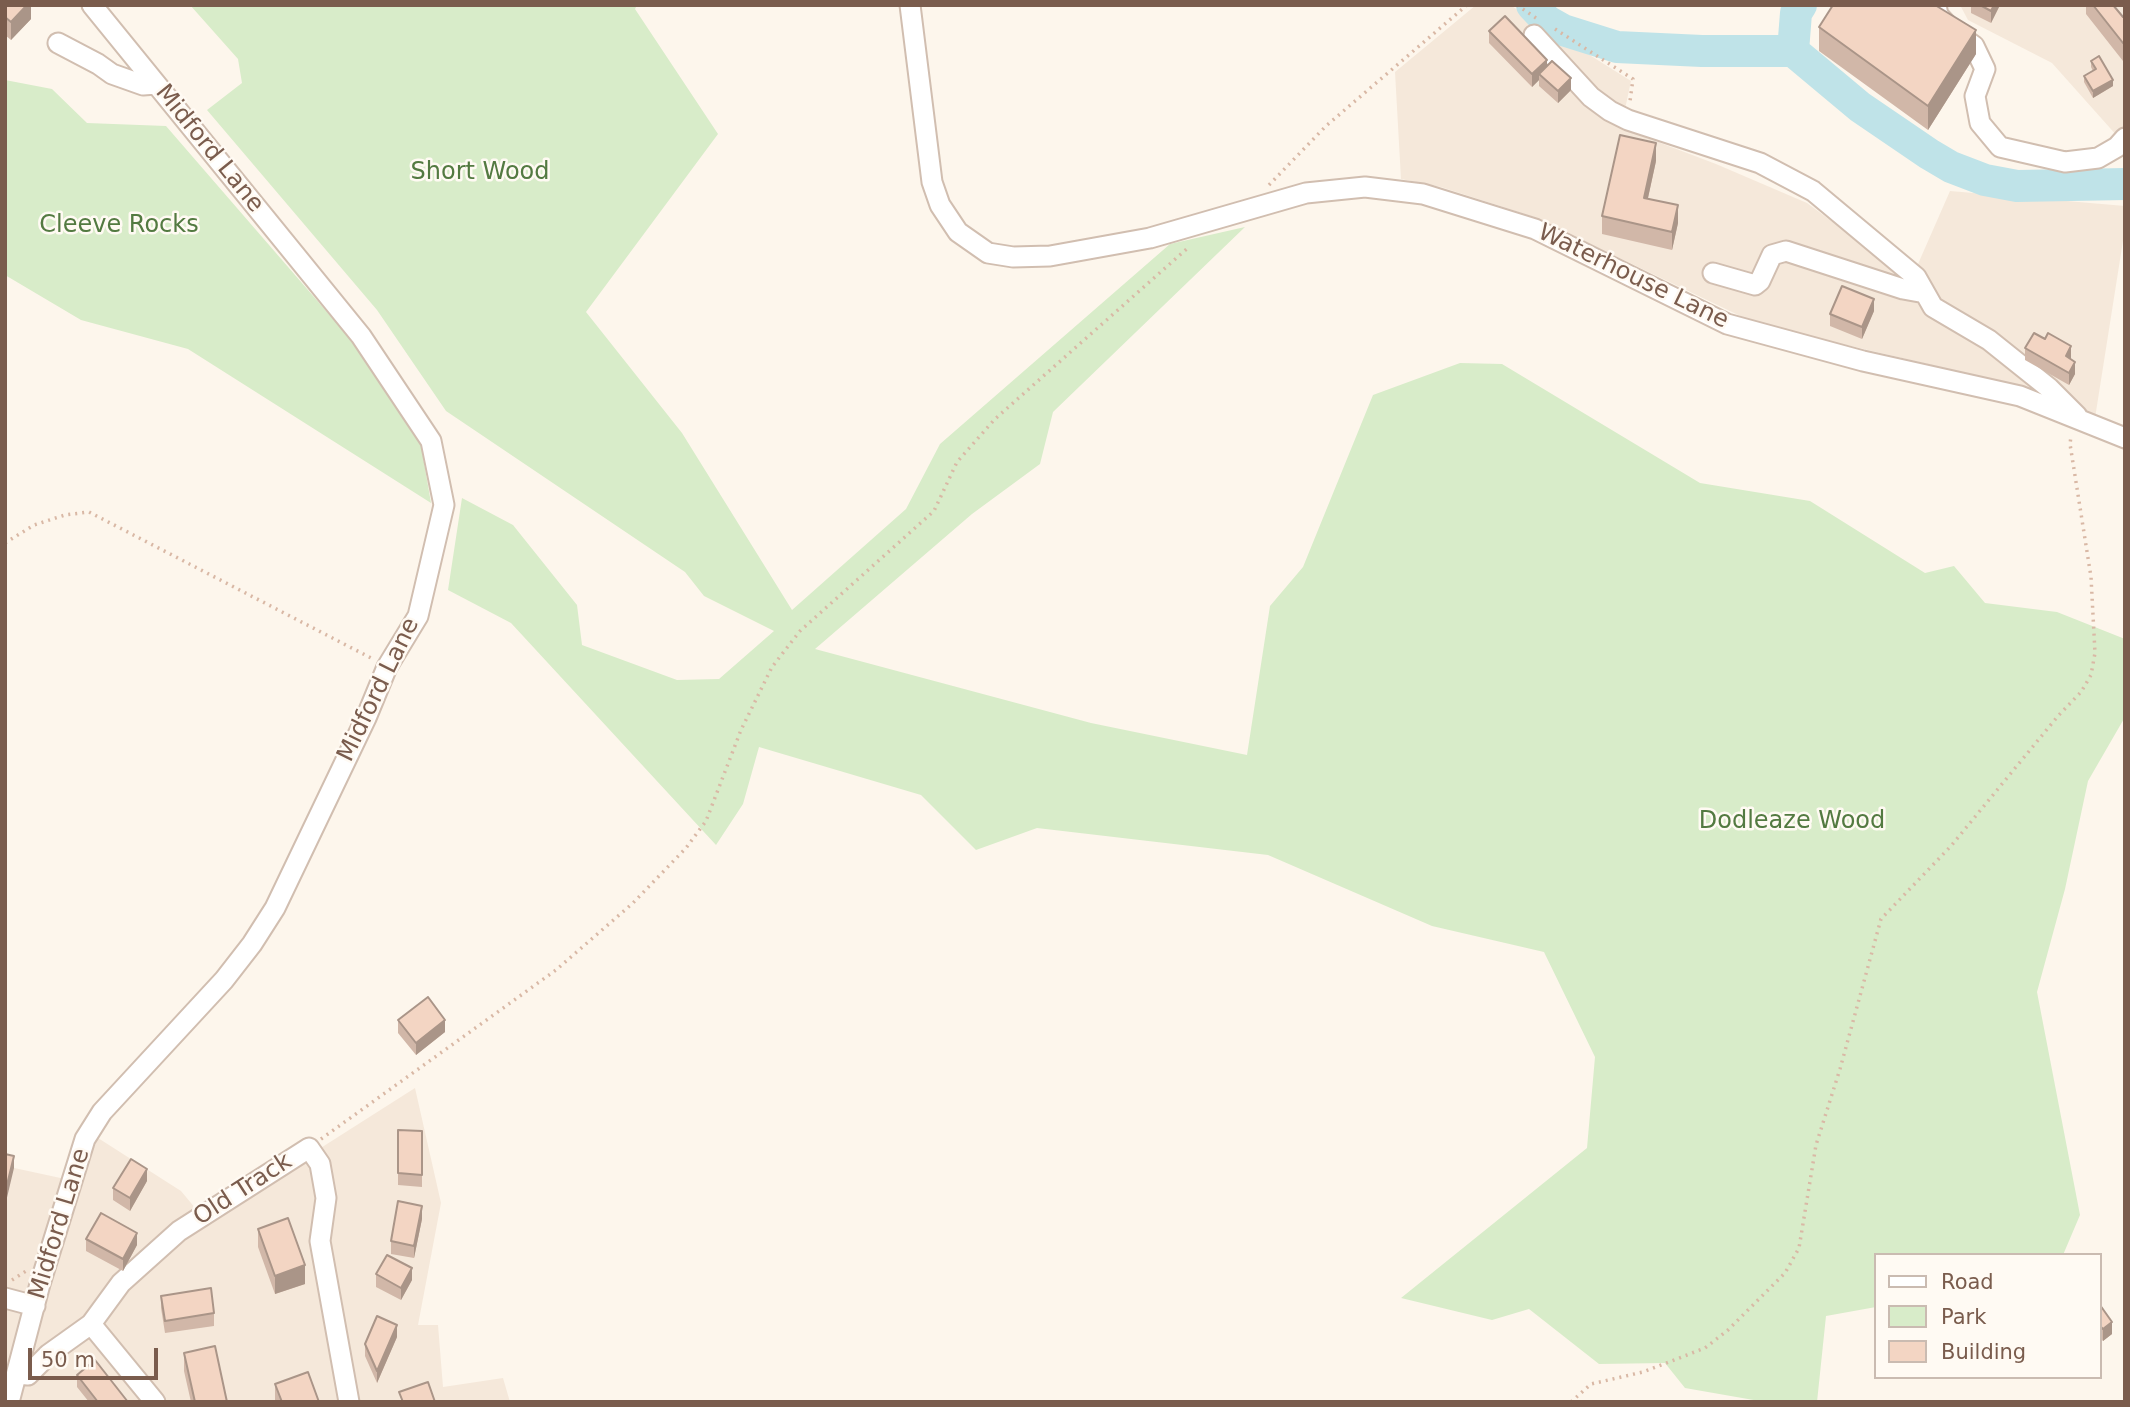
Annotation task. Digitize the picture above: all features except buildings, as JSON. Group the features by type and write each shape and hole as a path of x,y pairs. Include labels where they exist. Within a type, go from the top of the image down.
{"street":[{"name":"Midford Lane","path":"9,1402 80,1153 93,1125 102,1112 207,1000 265,925 366,718 387,667 418,616 444,505 431,441 361,336 92,5"},
{"name":"Waterhouse Lane","path":"910,5 932,182 940,205 958,232 988,253 1013,257 1050,256 1150,238 1306,193 1366,187 1423,194 1535,229 1727,324 1863,361 2020,396 2076,424 2125,438"},
{"path":"1936,5 1938,15 1952,30 1974,46 1985,69 1975,96 1980,122 2000,147 2065,162 2098,158 2117,147 2125,138"},
{"path":"1542,27 1591,97 1628,120 1760,163 1813,191 1916,277 1933,307 1989,340 2049,388 2076,424"},
{"path":"58,43 112,74 143,85 156,83"},
{"path":"1713,273 1755,285 1772,255 1786,251 1903,289 1925,293"},
{"name":"Old Track","path":"17,1374 28,1375 49,1354 91,1324 121,1283 179,1231 309,1148 320,1164 326,1198 320,1241 349,1402"},
{"path":"5,1298 35,1306"},
{"path":"91,1324 155,1402"}],"path":[{"path":"1259,206 1261,194 1326,126 1467,5"},
{"path":"1517,5 1542,27 1633,79 1628,120"},
{"path":"309,1148 556,971 634,903 686,848 706,821 746,719 772,667 800,631 934,511 957,462 995,419 1204,234 1207,222"},
{"path":"1571,1402 1591,1384 1643,1371 1705,1348 1728,1330 1785,1273 1799,1248 1816,1145 1881,919 1951,846 2057,716 2081,692 2091,675 2095,653 2091,577 2070,444 2076,424"},
{"path":"5,543 34,525 65,515 89,512 387,667"}],"shaded area":[{"path":"1476,5 1510,5 1631,81 1621,128 1716,164 1807,203 1911,280 1950,191 2125,206 2125,228 2095,418 2055,402 1953,370 1757,324 1534,217 1441,187 1401,179 1395,72"},
{"path":"1960,5 2125,5 2125,130 2118,137 2052,63 1968,20"},
{"path":"415,1088 441,1203 418,1325 438,1325 443,1387 503,1378 510,1402 5,1402 5,1166 79,1182 98,1138 181,1191 206,1221"}],"green space":[{"name":"Dodleaze Wood","path":"190,5 637,5 635,9 718,134 586,312 682,433 792,610 906,509 940,444 1170,244 1245,227 1053,412 1040,464 972,514 815,649 1091,723 1247,755 1270,606 1303,567 1373,395 1460,363 1502,364 1700,483 1810,501 1925,573 1954,566 1985,603 2057,612 2125,639 2125,717 2088,781 2065,889 2037,992 2080,1215 2064,1253 1874,1253 1874,1307 1826,1316 1817,1402 1765,1402 1685,1388 1665,1363 1599,1364 1529,1309 1492,1320 1401,1298 1587,1148 1595,1057 1544,952 1432,926 1268,855 1037,828 976,850 921,795 759,747 743,804 716,845 511,623 448,590 462,498 513,525 577,605 582,645 677,680 719,679 774,631 704,596 685,572 446,411 377,310 207,110 242,83 238,59"},
{"name":"Cleeve Rocks","path":"5,80 52,89 87,123 166,126 353,342 421,445 431,503 188,349 81,320 5,275"}],"waterway":[{"path":"1532,5 1547,21 1563,30 1617,47 1793,51 1860,107 1929,154 1951,167 1985,180 2017,186 2125,184"},
{"path":"1793,51 1796,13 1801,5"}],"park label":[{"name":"Short Wood","path":"480,173"}]}
